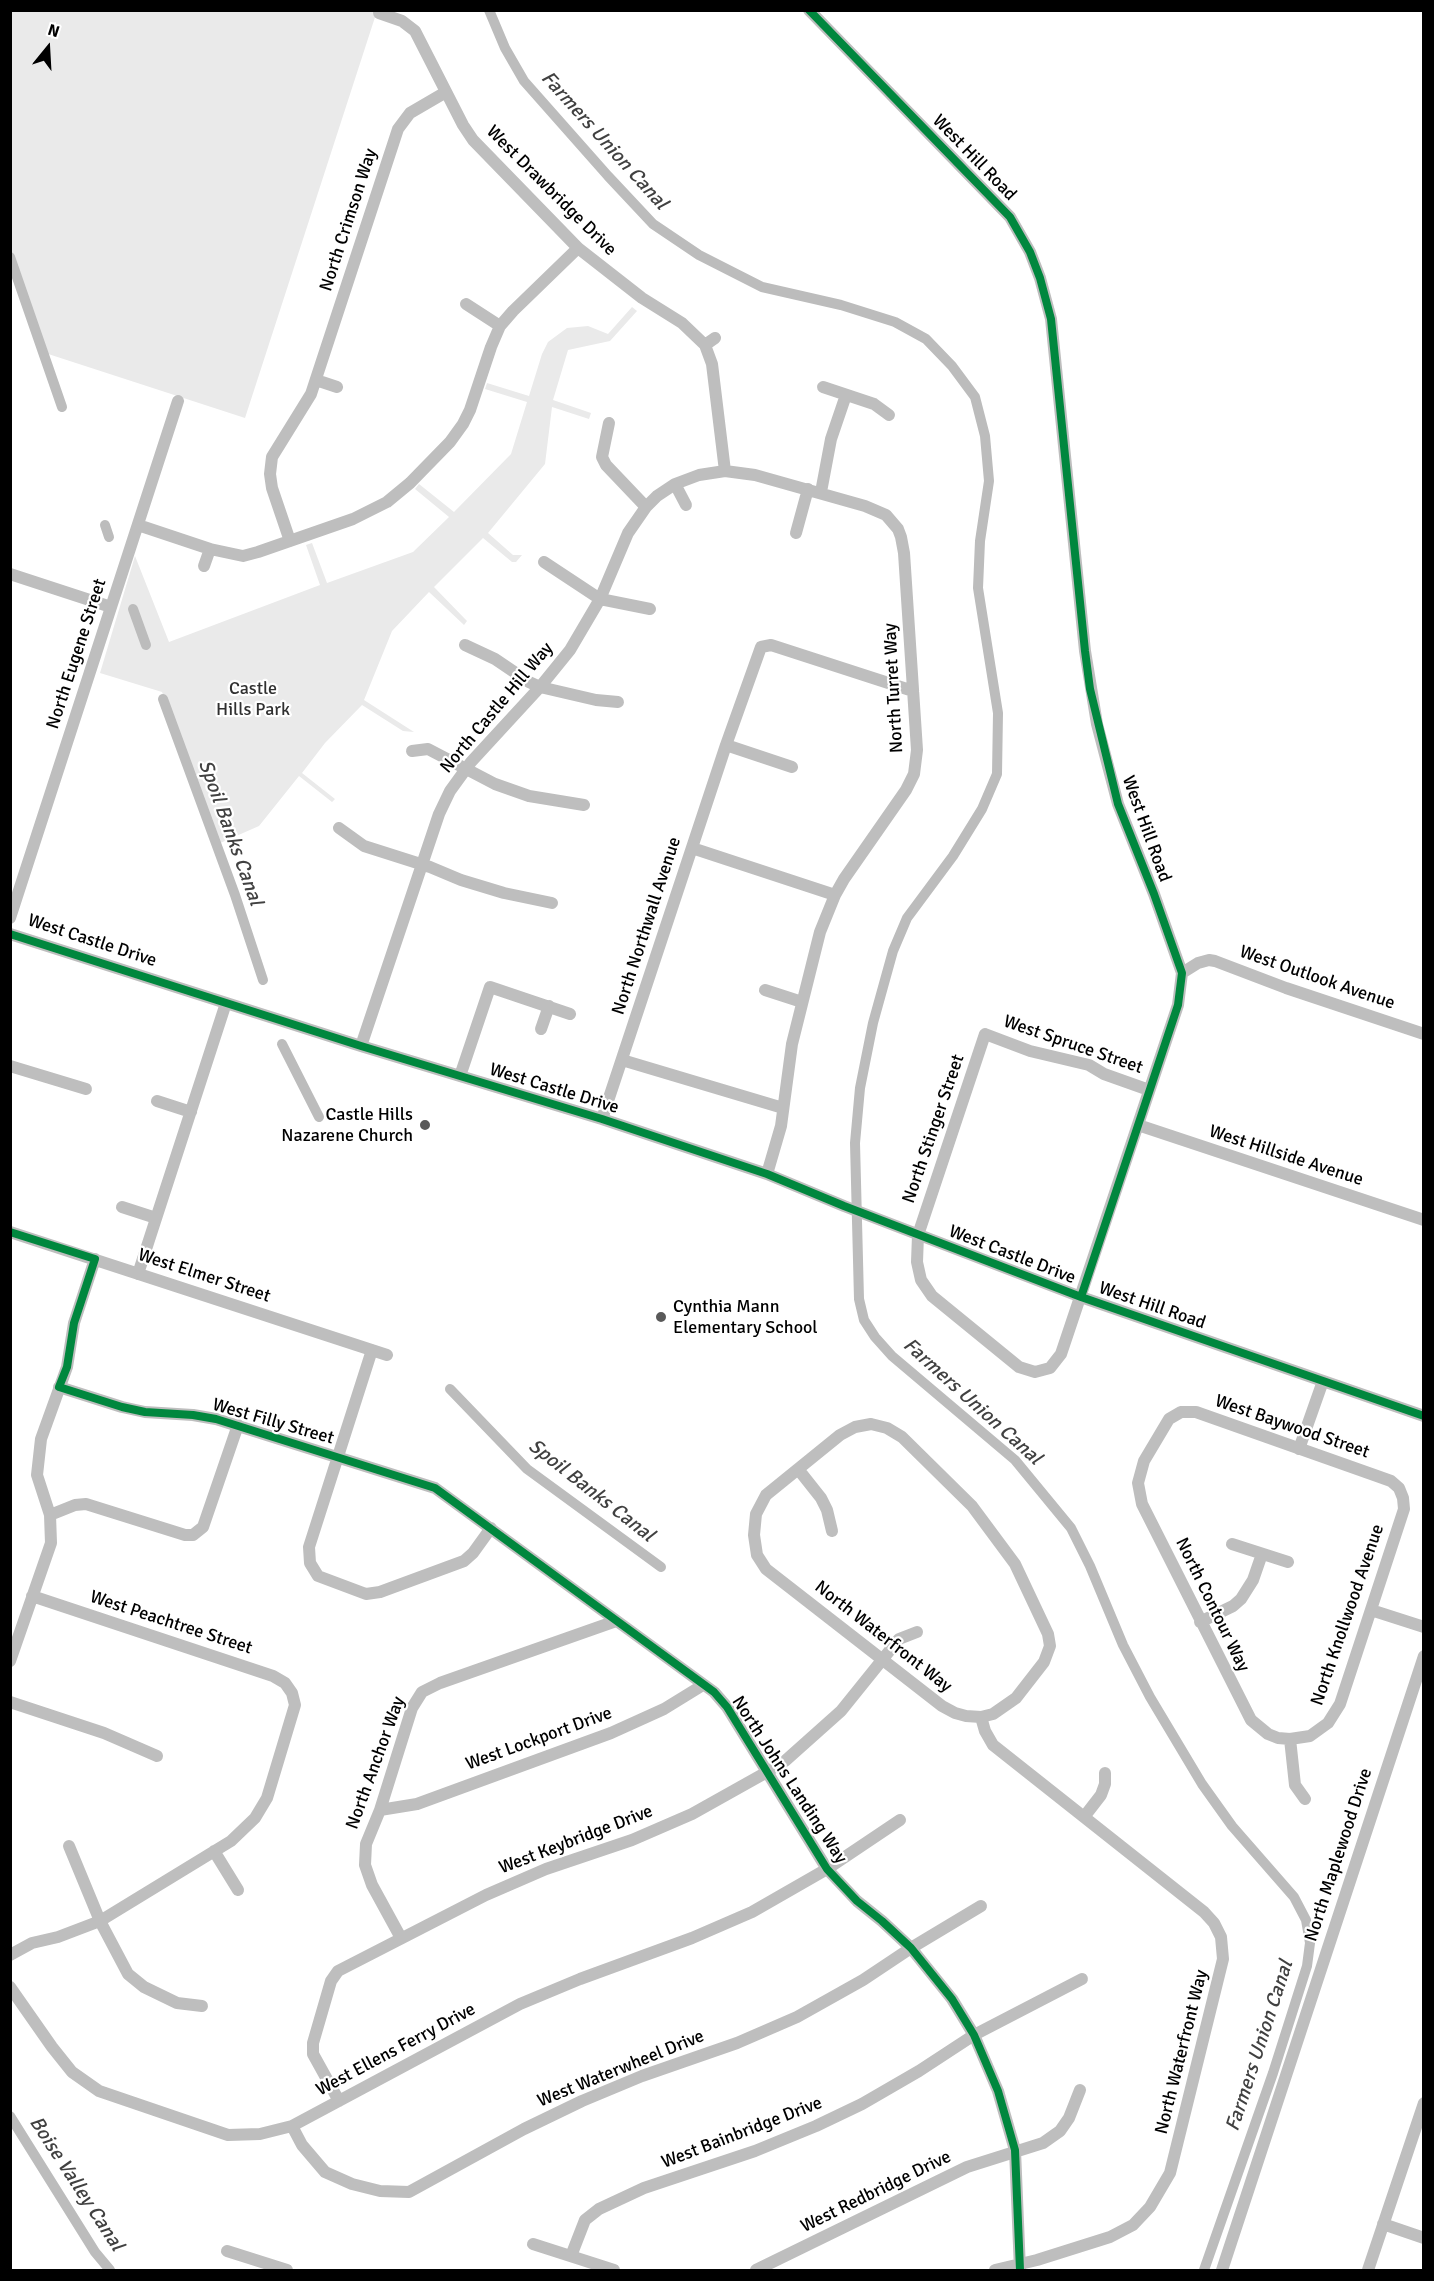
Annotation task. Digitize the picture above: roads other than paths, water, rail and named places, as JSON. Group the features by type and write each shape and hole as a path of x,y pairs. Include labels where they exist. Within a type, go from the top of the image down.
{"street":[{"name":"West Hill Road","path":"811,11 1010,217 1030,252 1051,319 1085,651 1098,724 1118,804 1182,973 1178,1005 1081,1297 1424,1416"},
{"name":"West Drawbridge Drive","path":"379,13 402,21 415,31 473,140 578,248 642,298 710,342 726,471"},
{"name":"North Crimson Way","path":"290,541 272,488 270,474 275,451 303,408 316,380 398,129 410,113 446,92"},
{"path":"138,525 210,549 243,556 353,519 387,501 410,483 450,442 464,424 500,326 578,248"},
{"path":"466,304 500,326"},
{"path":"316,380 337,387"},
{"path":"823,387 874,404 889,415"},
{"path":"796,533 815,491 846,395"},
{"name":"North Eugene Street","path":"10,918 178,401"},
{"path":"609,423 602,457 606,465 646,507"},
{"name":"North Castle Hill Way","path":"361,1046 439,814 450,791 466,768 540,687 570,650 600,599 628,533 646,507 675,484 699,475 726,471"},
{"name":"North Turret Way","path":"726,471 755,475 865,506 886,515 898,529 904,553 917,750 914,774 906,790 835,896 820,932 792,1044 778,1141 767,1174"},
{"path":"675,484 686,505"},
{"path":"204,566 210,549"},
{"path":"544,562 600,599 650,609"},
{"path":"10,574 111,607"},
{"path":"465,645 495,659 540,687 596,700 618,702"},
{"name":"North Northwall Avenue","path":"602,1119 726,745 761,647 771,645 913,691"},
{"path":"726,745 792,767"},
{"path":"412,751 428,749 495,784 529,796 584,805"},
{"path":"339,828 364,846 461,880 504,893 552,903"},
{"path":"692,848 835,896"},
{"name":"West Castle Drive","path":"10,934 361,1046 602,1119 767,1174 1081,1297"},
{"name":"West Outlook Avenue","path":"1182,973 1198,963 1215,961 1286,988 1424,1034"},
{"path":"460,1076 490,987 570,1014"},
{"path":"765,990 802,1002"},
{"path":"138,1274 226,1003"},
{"path":"541,1029 549,1006"},
{"name":"West Spruce Street","path":"985,1034 1030,1051 1089,1065 1104,1074 1149,1090"},
{"name":"North Stinger Street","path":"985,1034 918,1235 917,1263 921,1280 932,1296 1018,1367 1035,1372 1050,1368 1061,1353 1081,1297"},
{"path":"622,1060 783,1108"},
{"path":"10,1066 86,1089"},
{"path":"156,1101 191,1112"},
{"name":"West Hillside Avenue","path":"1138,1125 1424,1220"},
{"path":"122,1207 156,1218"},
{"name":"West Elmer Street","path":"10,1232 387,1355"},
{"path":"10,1661 51,1543 50,1515 37,1475 40,1439 67,1367 74,1323 95,1259"},
{"path":"372,1350 309,1547 310,1563 318,1576 366,1594 380,1592 464,1561 491,1528"},
{"path":"1299,1449 1323,1381"},
{"name":"West Filly Street","path":"59,1387 145,1412 193,1415 238,1425 339,1456"},
{"name":"West Baywood Street","path":"1181,1412 1196,1412 1391,1481"},
{"name":"North Contour Way","path":"1181,1412 1169,1419 1144,1461 1138,1483 1142,1504 1251,1720 1268,1734 1290,1739"},
{"path":"832,1531 827,1510 821,1498 798,1469 840,1435 855,1427 871,1424 887,1428 902,1437 972,1506 1015,1564 1048,1634 1050,1646 1044,1662 1016,1698 1003,1708 981,1717"},
{"path":"50,1515 75,1504 86,1504 185,1535 193,1535 203,1527 238,1425"},
{"name":"North Johns Landing Way","path":"339,1456 435,1488 714,1692 727,1707 827,1869 857,1901 911,1948 952,1999 974,2036 998,2091 1015,2150 1020,2267"},
{"name":"North Waterfront Way","path":"798,1469 766,1495 756,1514 754,1535 757,1555 766,1569 942,1706 960,1715 981,1717 985,1731 993,1745 1204,1912 1214,1923 1221,1936 1223,1959 1170,2173 1150,2207 1133,2225 1110,2237 1020,2267 995,2271"},
{"name":"North Knollwood Avenue","path":"1290,1739 1311,1736 1320,1731 1335,1714 1404,1509 1399,1488 1391,1481"},
{"path":"1232,1544 1288,1562"},
{"path":"1200,1622 1233,1606 1241,1599 1253,1580 1262,1554"},
{"name":"West Peachtree Street","path":"32,1596 273,1676 285,1683 292,1693 294,1713 267,1798 255,1818 231,1841 214,1851"},
{"path":"1371,1610 1424,1628"},
{"name":"North Anchor Way","path":"401,1938 372,1885 365,1865 366,1844 380,1810 412,1708 422,1692 440,1683 616,1621"},
{"name":"West Keybridge Drive","path":"339,2101 313,2054 312,2043 331,1981 338,1971 486,1894 546,1869 632,1840 692,1814 767,1772 785,1761 841,1711 898,1639 917,1632"},
{"name":"North Maplewood Drive","path":"1222,2271 1424,1656"},
{"name":"West Lockport Drive","path":"380,1810 417,1804 611,1733 664,1709 703,1685"},
{"path":"10,1702 104,1733 157,1756"},
{"path":"1290,1739 1295,1785 1305,1799"},
{"path":"1084,1817 1101,1795 1105,1784 1105,1773"},
{"name":"West Ellens Ferry Drive","path":"10,1987 72,2072 99,2091 228,2135 260,2134 292,2126 520,2004 580,1979 692,1938 752,1912 827,1869 900,1820"},
{"path":"69,1846 100,1922 128,1974 144,1987 177,2003 202,2006"},
{"path":"10,1955 32,1943 58,1937 100,1922 214,1851 238,1890"},
{"name":"West Waterwheel Drive","path":"292,2126 302,2145 325,2172 352,2184 380,2191 409,2192 524,2129 582,2101 642,2076 737,2043 797,2017 863,1980 981,1906"},
{"name":"West Bainbridge Drive","path":"571,2256 585,2220 599,2209 644,2188 755,2151 862,2104 974,2036 1082,1978"},
{"name":"West Redbridge Drive","path":"756,2271 967,2167 1043,2143 1060,2131 1069,2118 1080,2090"},
{"path":"1368,2271 1424,2103"},
{"path":"1383,2224 1424,2238"},
{"path":"533,2244 614,2271"},
{"path":"227,2251 270,2268 287,2271"}],"waterway":[{"name":"Farmers Union Canal","path":"489,10 505,48 524,81 653,224 699,255 762,287 841,305 895,322 926,339 952,366 975,397 985,436 989,481 980,541 978,588 998,713 997,774 982,809 953,856 907,918 893,951 873,1023 860,1088 855,1143 859,1299 864,1320 892,1356 1015,1460 1071,1528 1090,1566 1123,1645 1150,1697 1202,1784 1232,1826 1294,1897 1306,1920 1310,1943 1307,1966 1273,2073 1204,2270"},
{"name":"Spoil Banks Canal","path":"10,257 62,407"},
{"name":"Spoil Banks Canal","path":"105,525 109,537"},
{"path":"133,609 146,645"},
{"name":"Spoil Banks Canal","path":"163,699 235,895 263,980"},
{"path":"282,1044 319,1117"},
{"name":"Spoil Banks Canal","path":"450,1389 527,1469 661,1567"},
{"name":"Boise Valley Canal","path":"10,2116 95,2252 110,2270"}],"place":[{"name":"Castle Hills Nazarene Church","path":"425,1125"},
{"name":"Cynthia Mann Elementary School","path":"661,1317"}],"park label":[{"name":"Castle Hills Park","path":"253,699"}]}
